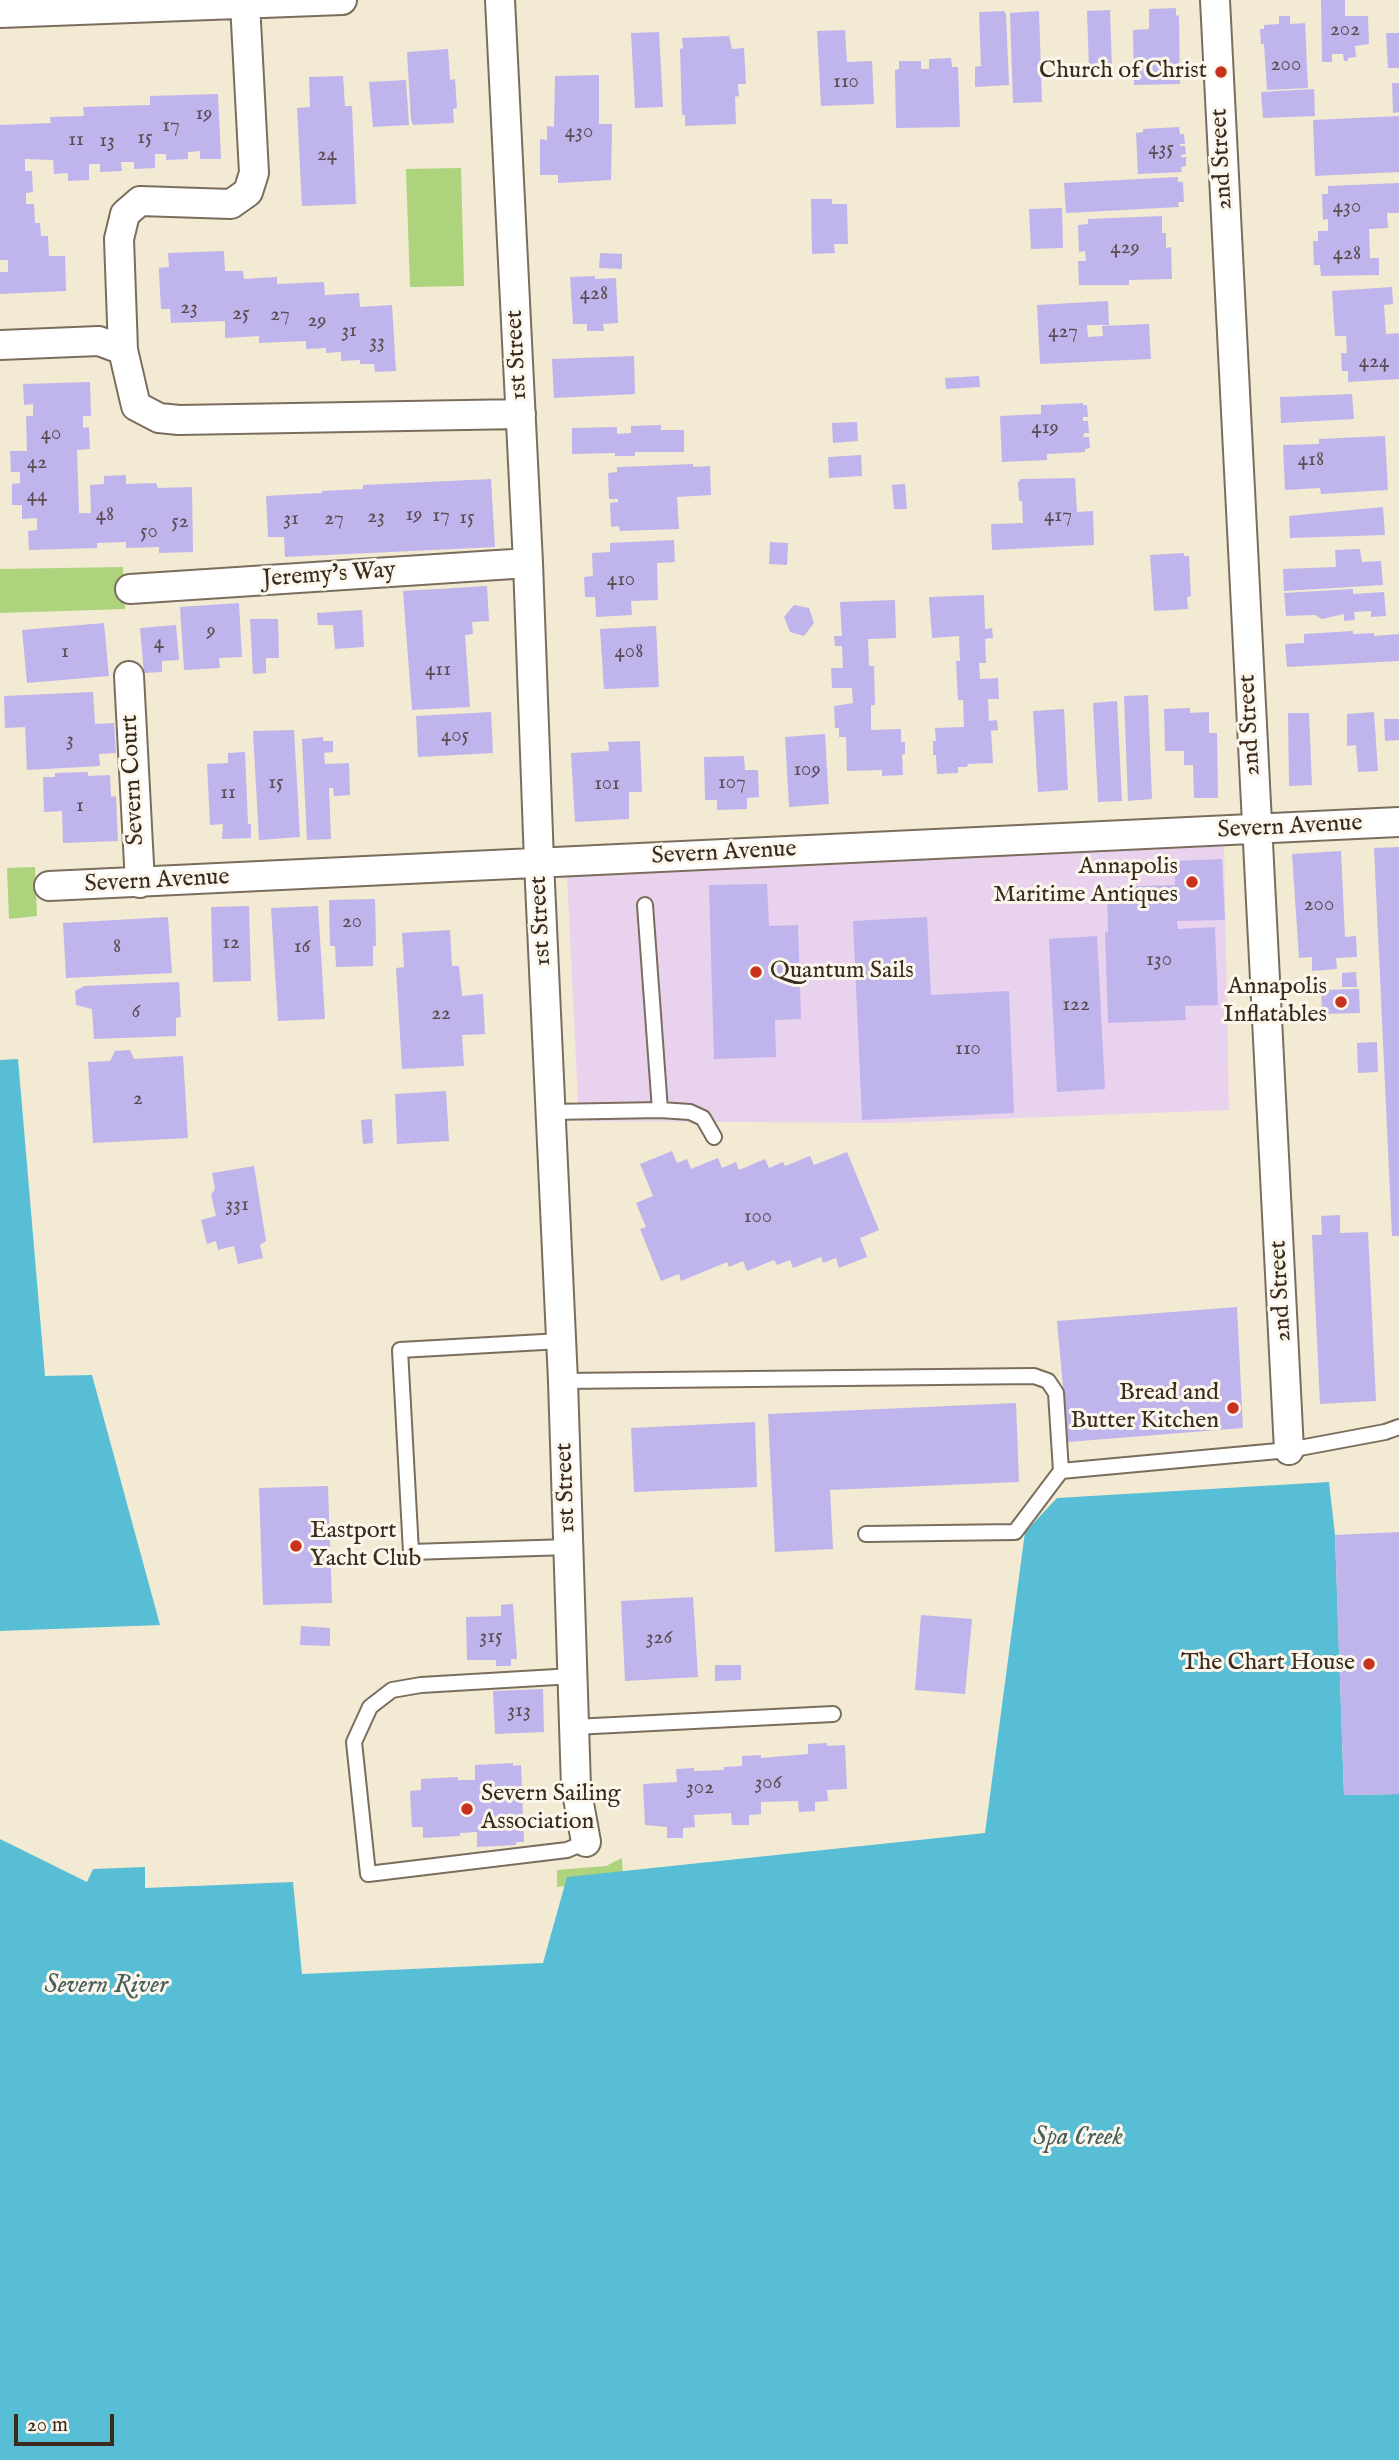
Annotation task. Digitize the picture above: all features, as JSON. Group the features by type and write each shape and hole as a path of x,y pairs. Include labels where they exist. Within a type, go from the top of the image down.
{"street":[{"path":"0,12 46,5 342,0"},
{"name":"1st Street","path":"500,0 528,564 563,1381 576,1787 586,1842"},
{"name":"2nd Street","path":"1215,0 1289,1450"},
{"path":"245,3 254,173 248,192 231,204 140,201 125,214 119,239 123,350 136,406 159,418 179,420 521,414"},
{"path":"0,345 99,341 123,350"},
{"name":"Jeremy's Way","path":"130,589 528,564"},
{"name":"Severn Court","path":"128,676 140,883"},
{"name":"Severn Avenue","path":"49,886 1399,822"}],"lane":[{"path":"645,905 660,1110"},
{"path":"551,1112 690,1112 703,1118 715,1137"},
{"path":"561,1341 400,1350 411,1552 569,1547"},
{"path":"563,1381 1034,1377 1048,1381 1056,1393 1061,1471 1015,1532 866,1534"},
{"path":"1061,1471 1289,1450 1399,1427"},
{"path":"573,1676 421,1685 392,1690 370,1707 354,1742 368,1874 567,1850 586,1842"},
{"path":"574,1727 833,1714"}],"shaded area":[{"path":"1224,846 1229,1110 888,1123 579,1121 567,875"}],"green space":[{"path":"461,168 464,286 410,287 406,169"},
{"path":"123,567 125,609 0,613 0,569"},
{"path":"35,867 37,916 9,919 7,868"},
{"path":"622,1858 623,1879 557,1887 557,1870 606,1866"}],"water":[{"path":"18,1059 45,1376 92,1375 160,1625 0,1631 0,1060"},
{"name":"Spa Creek","path":"1329,1482 1335,1535 1344,1795 1399,1794 1399,2460 0,2460 0,1839 87,1882 93,1869 145,1867 145,1888 293,1882 302,1974 543,1963 567,1877 985,1833 1025,1532 1057,1498"}],"building":[{"path":"1321,0 1345,0 1345,16 1368,16 1369,44 1355,46 1356,57 1344,61 1343,54 1332,54 1332,62 1322,62"},
{"path":"1176,8 1176,16 1179,15 1180,84 1134,85 1133,30 1149,29 1149,9"},
{"path":"1110,10 1112,68 1089,69 1087,11"},
{"path":"1004,11 1009,85 975,87 975,67 981,66 979,12"},
{"path":"1039,11 1042,102 1013,103 1010,13"},
{"path":"1279,16 1290,16 1290,24 1305,23 1308,88 1267,90 1264,44 1261,44 1260,29 1264,29 1264,25 1279,24"},
{"path":"845,30 847,62 872,61 874,104 821,106 817,31"},
{"path":"659,32 663,107 635,108 631,33"},
{"path":"1386,33 1399,33 1399,68 1388,68"},
{"path":"729,36 732,49 744,48 746,84 738,84 739,96 735,97 736,124 685,126 685,115 682,115 682,38"},
{"path":"448,49 450,80 455,79 457,108 453,109 454,123 413,125 407,52"},
{"path":"951,58 952,67 958,67 960,127 896,128 895,70 899,69 899,61 921,61 921,69 929,69 929,59"},
{"path":"599,75 599,124 612,124 611,180 558,183 558,175 540,175 540,139 547,140 547,126 554,127 555,76"},
{"path":"343,76 345,106 352,106 356,204 302,206 297,108 310,107 309,77"},
{"path":"406,80 409,125 373,127 369,82"},
{"path":"1392,83 1399,83 1399,112 1393,113"},
{"path":"1314,89 1315,116 1263,118 1261,92"},
{"path":"218,94 221,159 200,159 200,151 188,152 188,159 166,160 166,154 155,154 155,168 134,169 134,162 121,162 122,171 100,172 100,164 89,164 89,180 68,181 68,173 54,174 53,160 25,159 25,171 32,171 33,192 26,193 26,204 34,204 35,223 40,223 41,236 48,236 49,256 65,256 66,291 0,294 0,272 8,272 8,260 0,260 0,125 51,123 50,117 84,116 83,107 150,105 150,96"},
{"path":"1399,116 1399,172 1315,176 1313,120"},
{"path":"1179,127 1180,134 1184,134 1185,144 1180,146 1185,146 1186,154 1181,155 1186,157 1186,166 1181,167 1182,172 1138,174 1136,133 1143,132 1143,129"},
{"path":"1178,177 1178,182 1183,182 1184,202 1178,202 1179,207 1066,213 1064,183"},
{"path":"1399,183 1399,213 1387,213 1388,228 1369,229 1370,258 1379,258 1379,275 1321,276 1320,265 1314,265 1313,241 1318,241 1318,231 1328,231 1328,219 1323,220 1322,194 1328,194 1328,186"},
{"path":"811,199 832,199 832,204 847,204 848,244 834,244 835,253 812,254"},
{"path":"1062,208 1063,248 1031,249 1029,209"},
{"path":"1162,216 1162,233 1166,233 1166,248 1171,247 1172,279 1129,280 1129,285 1079,285 1078,261 1086,261 1085,251 1079,252 1078,225 1088,224 1088,219"},
{"path":"224,251 225,271 243,271 244,279 277,277 277,284 324,282 325,295 359,293 360,307 392,305 396,371 375,372 374,364 360,364 360,360 341,361 341,352 326,353 326,348 306,349 306,341 259,343 259,336 225,338 225,321 171,323 170,309 161,309 159,273 159,268 169,267 168,253"},
{"path":"600,253 622,254 622,269 599,268"},
{"path":"595,276 595,279 616,278 618,323 603,324 604,331 587,331 587,324 573,324 570,277"},
{"path":"1392,287 1393,304 1384,305 1386,334 1399,333 1399,379 1348,382 1348,371 1342,371 1341,353 1347,353 1346,336 1335,336 1332,291"},
{"path":"1108,301 1109,325 1087,325 1088,337 1103,336 1102,326 1149,324 1151,359 1040,364 1037,305"},
{"path":"634,356 635,394 554,398 552,359"},
{"path":"979,376 980,387 946,389 945,378"},
{"path":"90,382 91,416 83,416 83,428 89,427 90,449 77,450 79,513 91,513 90,485 104,484 104,476 126,475 126,484 156,483 158,488 192,487 193,552 159,553 159,547 126,548 126,542 97,543 97,548 29,550 28,531 37,530 37,518 22,519 22,505 12,505 12,484 20,483 20,472 11,472 10,451 27,451 26,416 33,416 33,404 24,405 23,384"},
{"path":"1352,394 1354,419 1281,423 1280,397"},
{"path":"1041,405 1087,405 1088,417 1083,417 1083,421 1088,421 1089,433 1084,433 1083,437 1089,437 1090,448 1085,449 1085,452 1047,454 1047,460 1002,462 1000,416 1041,414"},
{"path":"857,422 858,441 833,443 832,423"},
{"path":"661,425 661,430 684,430 684,452 635,452 635,456 615,456 615,453 572,454 572,428 617,427 617,434 631,433 631,426"},
{"path":"1385,436 1388,490 1321,494 1320,488 1285,490 1283,445 1319,444 1319,439"},
{"path":"861,455 862,476 829,478 828,457"},
{"path":"693,464 693,467 710,466 711,495 677,497 679,529 620,531 619,526 611,527 610,503 618,502 618,499 609,499 608,473 617,472 617,467"},
{"path":"1075,478 1077,512 1093,511 1094,545 992,550 991,524 1023,523 1018,482 1021,479"},
{"path":"491,479 495,547 285,557 284,537 268,537 266,496 363,489 363,485"},
{"path":"905,484 907,509 894,509 892,485"},
{"path":"1383,507 1385,535 1290,538 1289,516"},
{"path":"674,540 675,562 657,563 658,600 631,601 632,615 596,617 595,597 585,597 584,577 593,576 592,553 610,552 610,543"},
{"path":"770,542 788,543 787,565 769,564"},
{"path":"1360,549 1362,562 1381,561 1383,585 1284,591 1283,569 1336,567 1335,550"},
{"path":"1184,553 1184,556 1189,556 1191,596 1187,597 1188,609 1154,611 1150,555"},
{"path":"487,586 489,621 472,622 473,634 465,635 470,707 412,710 403,591"},
{"path":"1353,589 1353,594 1384,592 1386,616 1371,617 1371,611 1354,612 1355,620 1344,621 1344,614 1322,619 1315,615 1286,616 1284,593"},
{"path":"984,595 985,629 992,628 993,638 985,639 986,663 979,663 980,679 998,678 999,699 988,699 989,721 997,720 998,730 991,731 993,763 968,764 967,767 958,767 958,773 937,774 936,755 933,755 935,728 964,727 963,700 958,700 956,661 960,661 959,636 932,638 929,597"},
{"path":"895,600 896,638 868,639 869,666 874,666 875,705 871,705 871,730 901,729 901,742 905,742 905,754 902,755 903,775 882,776 882,770 847,771 846,737 839,737 839,728 835,728 834,706 853,703 852,688 832,688 831,668 843,668 842,646 835,646 834,636 842,636 840,602"},
{"path":"239,603 242,657 219,658 220,668 184,670 180,607"},
{"path":"794,605 809,608 814,623 804,636 790,632 784,617"},
{"path":"362,610 364,647 335,649 333,625 318,625 317,613"},
{"path":"250,619 278,619 279,658 266,658 266,673 253,674"},
{"path":"104,623 109,676 27,683 22,630"},
{"path":"176,625 179,660 162,661 162,672 144,673 140,628"},
{"path":"656,626 659,687 604,689 600,629"},
{"path":"1353,631 1353,634 1374,633 1374,636 1399,634 1399,661 1287,667 1285,644 1304,643 1304,634"},
{"path":"93,692 95,724 114,723 116,753 99,754 100,766 27,770 25,727 5,728 4,696"},
{"path":"1148,695 1152,799 1128,801 1124,696"},
{"path":"1117,701 1122,801 1098,802 1093,703"},
{"path":"1190,708 1190,713 1209,712 1209,733 1217,733 1218,798 1194,798 1193,765 1184,765 1184,751 1165,751 1164,709"},
{"path":"1064,709 1068,790 1038,792 1033,711"},
{"path":"491,712 493,753 418,757 416,716"},
{"path":"1374,712 1378,771 1358,772 1356,745 1347,746 1347,714"},
{"path":"1288,713 1309,713 1312,785 1289,786"},
{"path":"1384,719 1399,719 1399,740 1385,741"},
{"path":"294,730 300,837 259,840 253,731"},
{"path":"825,734 829,804 789,807 785,737"},
{"path":"323,737 323,741 333,741 333,752 324,753 325,764 349,763 350,795 334,796 333,788 329,788 331,839 307,840 302,739"},
{"path":"640,741 642,792 629,792 629,819 575,822 571,753 609,751 608,742"},
{"path":"245,752 251,838 222,839 223,824 210,825 207,764 228,763 228,753"},
{"path":"744,756 745,770 758,770 759,797 747,798 747,809 717,810 717,800 705,800 704,757"},
{"path":"88,772 88,776 110,775 111,797 116,796 118,841 63,843 62,811 44,812 43,777 55,777 55,773"},
{"path":"1399,847 1399,1236 1392,1236 1374,848"},
{"path":"1341,851 1345,937 1356,936 1357,957 1336,958 1337,969 1312,971 1312,957 1299,958 1292,854"},
{"path":"1222,859 1225,920 1177,921 1178,929 1215,927 1218,1005 1185,1006 1186,1020 1108,1023 1105,932 1108,933 1107,887 1175,885 1174,861"},
{"name":"Quantum Sails","path":"767,884 769,926 798,925 801,1019 775,1020 776,1057 714,1059 709,885"},
{"path":"375,899 376,946 373,946 373,966 336,967 335,946 330,946 329,900"},
{"path":"249,906 251,981 213,982 211,907"},
{"path":"318,906 325,1019 278,1021 271,908"},
{"path":"168,917 172,973 66,978 63,923"},
{"path":"927,917 931,995 1009,991 1014,1113 862,1120 853,921"},
{"path":"450,930 452,966 459,966 462,996 483,994 485,1034 462,1035 464,1066 402,1069 396,968 404,967 402,933"},
{"path":"1097,936 1105,1089 1057,1092 1049,939"},
{"path":"1356,972 1357,987 1342,987 1342,973"},
{"path":"179,982 181,1017 176,1018 176,1036 94,1039 92,1009 76,1005 75,991 84,986"},
{"name":"Annapolis Inflatables","path":"1359,989 1360,1013 1322,1014 1321,990"},
{"path":"1377,1042 1378,1072 1358,1073 1357,1043"},
{"path":"130,1050 134,1059 183,1056 188,1138 93,1143 88,1062 110,1061 115,1051"},
{"path":"446,1091 449,1141 397,1144 395,1094"},
{"path":"372,1119 373,1143 363,1144 361,1120"},
{"path":"672,1151 677,1163 687,1159 691,1169 718,1158 722,1168 736,1162 739,1170 765,1159 769,1168 783,1162 785,1166 810,1156 814,1165 847,1152 879,1230 860,1238 867,1257 839,1268 836,1258 823,1263 821,1257 793,1268 790,1260 777,1265 774,1260 747,1271 743,1261 729,1267 727,1262 681,1281 679,1274 661,1281 640,1229 646,1227 636,1203 653,1196 640,1164"},
{"path":"254,1166 266,1241 260,1245 263,1258 238,1264 234,1246 218,1250 216,1241 207,1244 201,1220 216,1216 211,1195 215,1189 212,1173"},
{"path":"1340,1215 1340,1233 1368,1232 1376,1401 1320,1404 1312,1235 1322,1235 1321,1216"},
{"path":"1237,1307 1243,1428 1068,1442 1057,1321"},
{"path":"1016,1403 1019,1482 830,1490 833,1549 775,1552 768,1414"},
{"path":"755,1422 757,1487 634,1492 631,1428"},
{"name":"Eastport Yacht Club","path":"328,1486 332,1603 263,1605 259,1488"},
{"name":"The Chart House","path":"1399,1532 1399,1794 1344,1795 1335,1535"},
{"path":"693,1597 698,1677 625,1681 621,1601"},
{"path":"513,1604 517,1659 511,1659 511,1666 496,1666 496,1660 467,1660 466,1617 501,1616 501,1605"},
{"path":"921,1615 972,1619 965,1694 915,1690"},
{"path":"301,1626 330,1628 330,1646 300,1645"},
{"path":"715,1665 741,1665 741,1680 715,1681"},
{"path":"543,1689 544,1732 495,1734 493,1691"},
{"path":"827,1743 827,1746 845,1745 847,1789 827,1790 828,1801 815,1802 815,1811 799,1812 798,1801 761,1802 761,1814 749,1815 749,1825 732,1825 731,1813 694,1815 695,1827 683,1828 683,1838 667,1838 667,1827 645,1825 643,1784 677,1782 676,1769 724,1770 724,1767 742,1766 742,1756 761,1755 761,1758 808,1754 808,1744"},
{"name":"Severn Sailing Association","path":"513,1763 513,1766 521,1765 524,1842 516,1842 516,1845 477,1847 477,1832 423,1838 423,1827 412,1827 410,1791 421,1790 421,1779 458,1777 458,1780 475,1780 475,1765"}],"place":[{"name":"Church of Christ","path":"1221,72"},
{"name":"Annapolis Maritime Antiques","path":"1192,882"},
{"name":"Quantum Sails","path":"756,972"},
{"name":"Annapolis Inflatables","path":"1341,1002"},
{"name":"Bread and Butter Kitchen","path":"1233,1408"},
{"name":"Eastport Yacht Club","path":"296,1546"},
{"name":"The Chart House","path":"1369,1664"},
{"name":"Severn Sailing Association","path":"467,1809"}],"water label":[{"name":"Severn River","path":"106,1987"}]}
